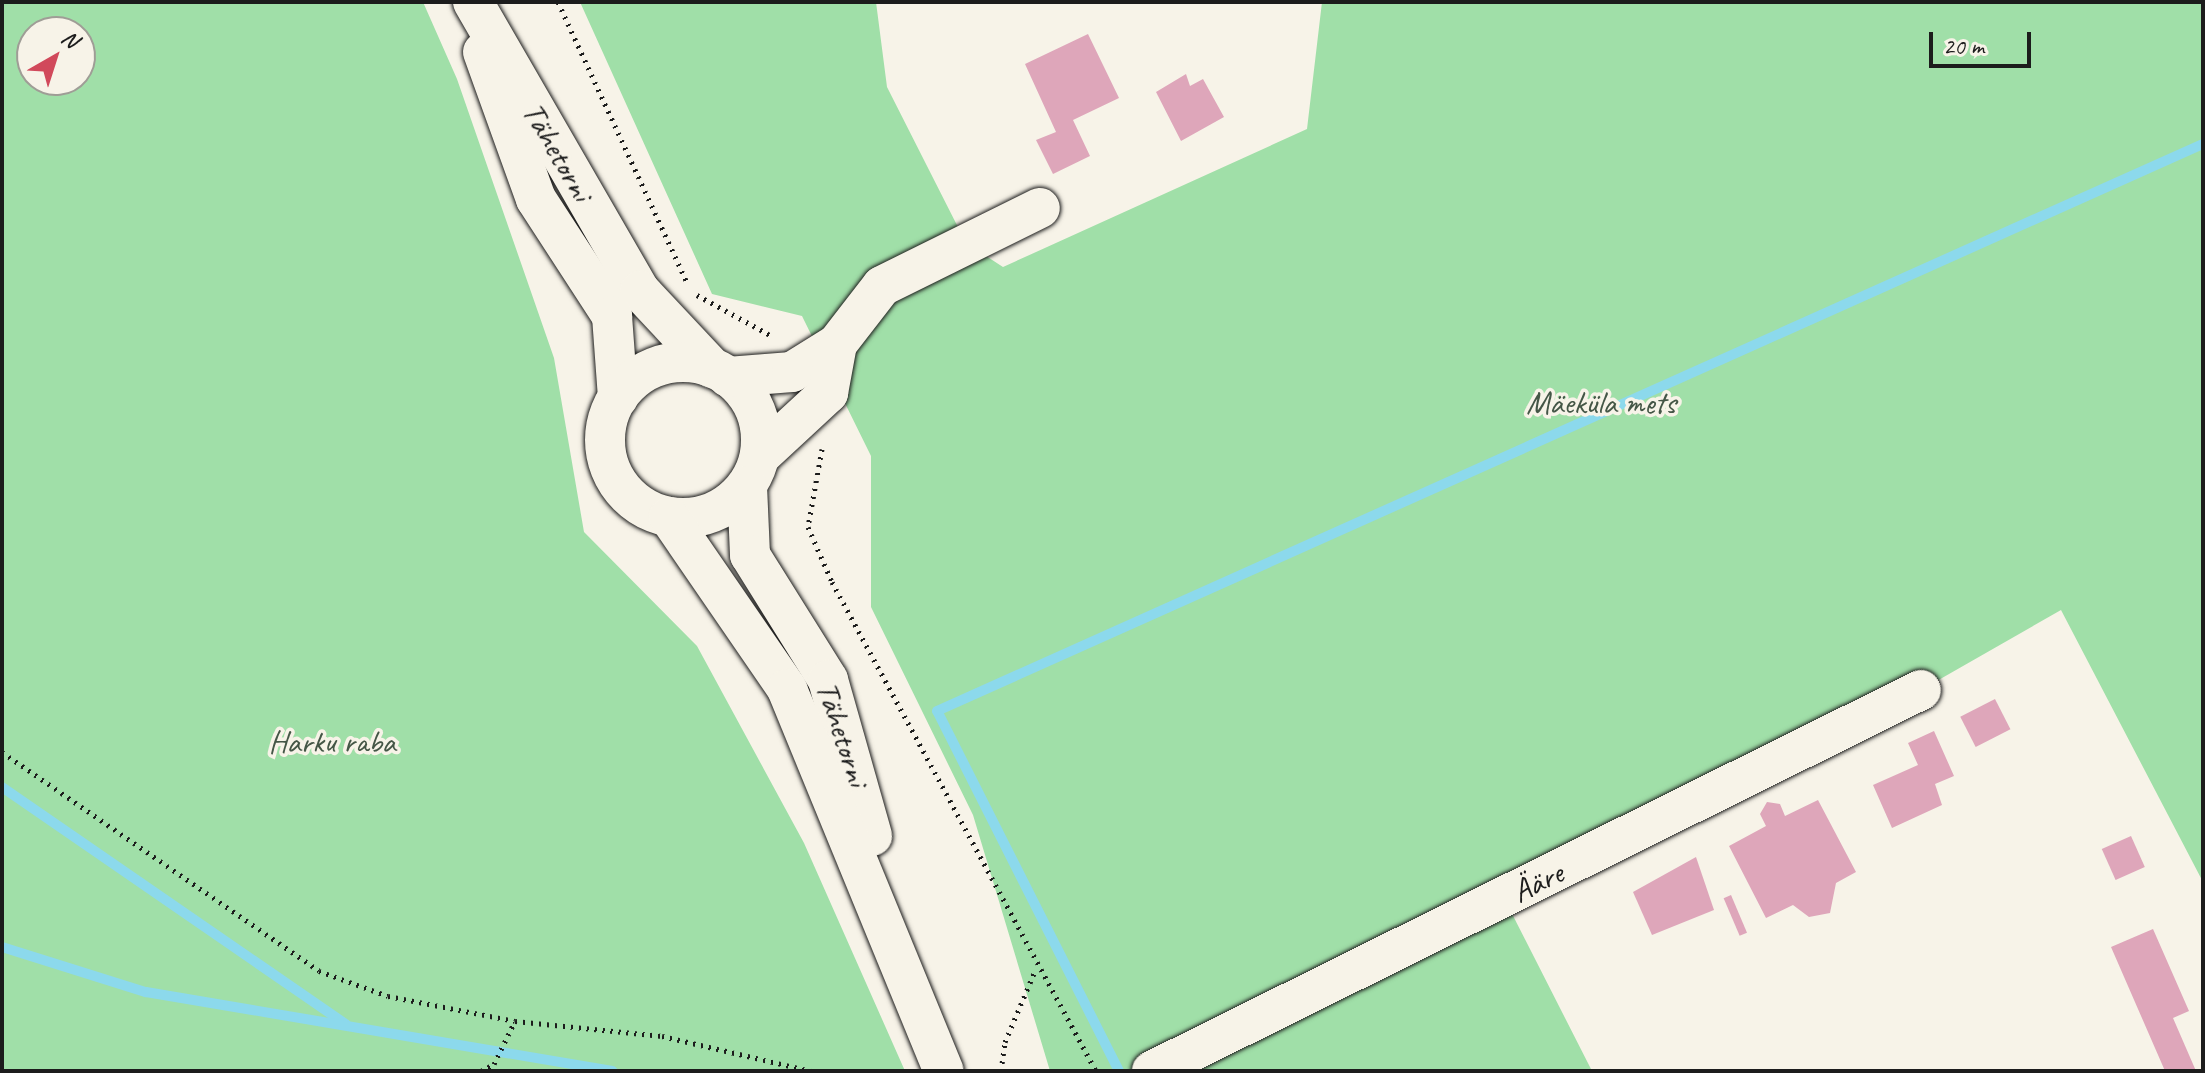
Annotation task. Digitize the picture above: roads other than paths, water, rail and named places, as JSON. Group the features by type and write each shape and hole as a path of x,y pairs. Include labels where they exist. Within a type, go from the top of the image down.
{"street":[{"name":"Tähetorni","path":"470,2 640,291 720,372"},
{"name":"Tähetorni","path":"470,2 518,162 612,316 618,398"},
{"path":"837,344 828,393 720,509 669,517 645,508 615,478 605,438 618,398 660,366 720,372 792,372 837,344 882,286 1040,208"},
{"path":"720,372 759,421 753,471"},
{"name":"Tähetorni","path":"753,471 750,555 828,680 847,737 911,997"},
{"name":"Tähetorni","path":"669,517 787,689 944,1071"},
{"name":"Ääre","path":"1152,1071 1921,690"}],"waterway":[{"path":"1119,1071 937,711 2203,144"},
{"path":"2,787 346,1024"},
{"path":"2,947 146,992 612,1071"}],"park label":[{"name":"Mäeküla mets","path":"1601,403"},
{"name":"Harku raba","path":"332,742"}]}
